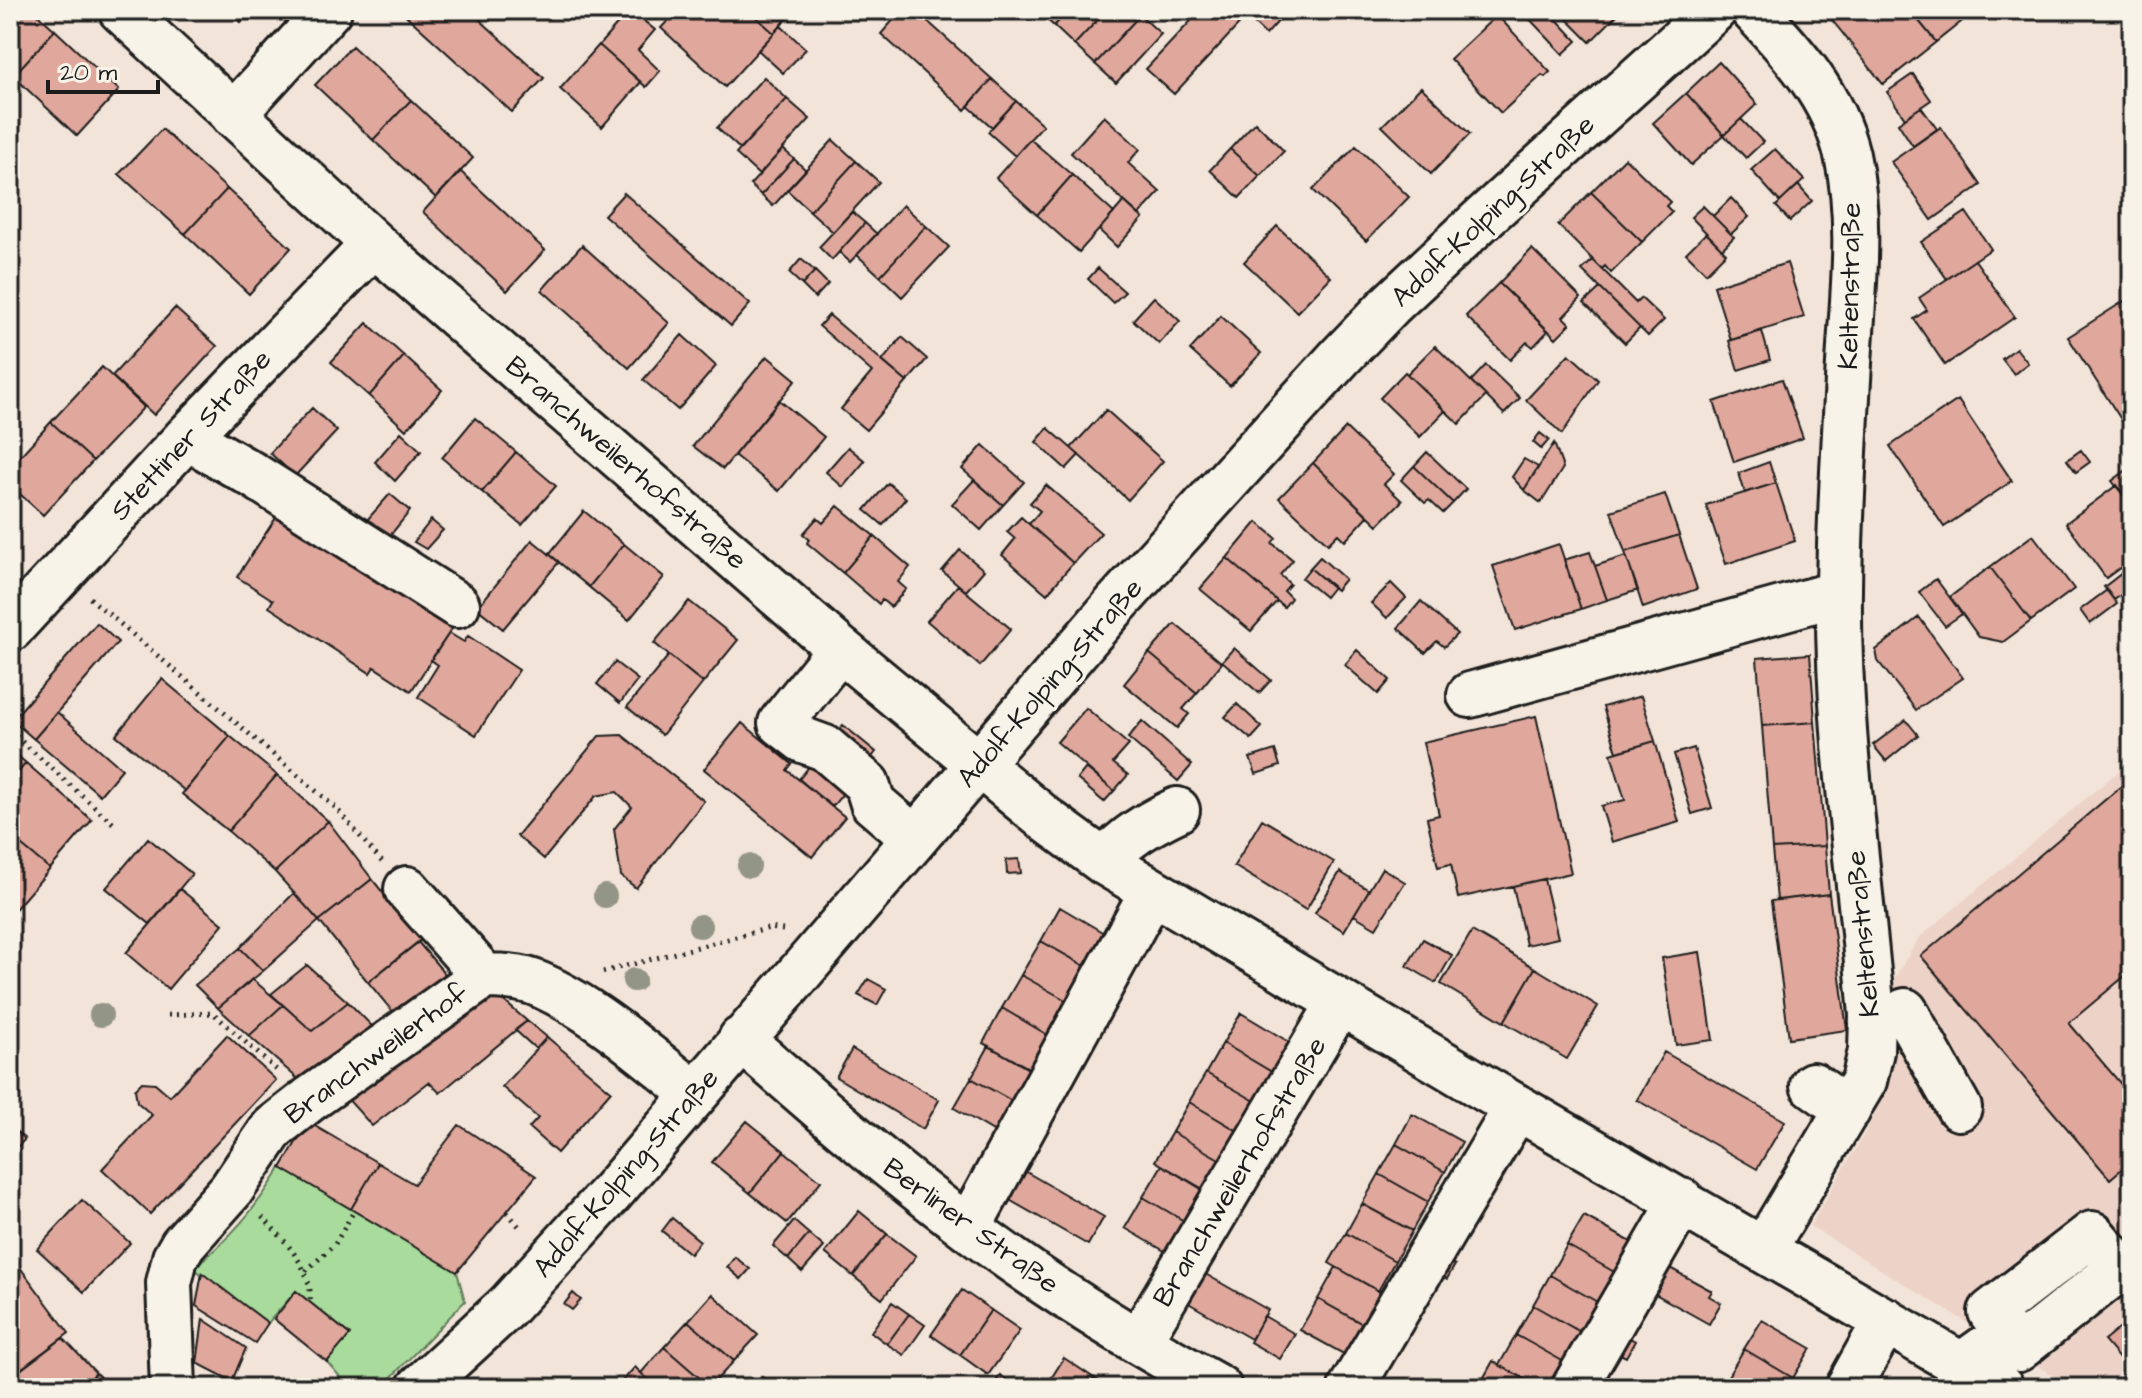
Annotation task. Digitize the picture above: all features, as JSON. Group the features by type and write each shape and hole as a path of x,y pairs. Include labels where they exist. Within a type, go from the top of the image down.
{"street":[{"name":"Branchweilerhofstraße","path":"121,10 374,244 840,649 1044,818 1104,862 1517,1107 2001,1388"},
{"path":"233,115 329,10"},
{"name":"Keltenstraße","path":"1753,10 1807,70 1831,109 1847,154 1851,180 1854,277 1841,494 1840,682 1872,1015 1871,1051 1864,1081 1764,1249"},
{"name":"Adolf-Kolping-Straße","path":"419,1388 549,1263 1158,557 1381,314 1708,12"},
{"name":"Stettiner Straße","path":"10,629 187,437 374,244"},
{"path":"187,437 253,475 457,605"},
{"path":"1470,695 1706,647 1839,593"},
{"path":"840,649 781,723 803,740 825,748 867,784 873,803 914,838"},
{"path":"1104,862 1141,827 1177,810"},
{"name":"Branchweilerhof","path":"407,889 484,976"},
{"path":"968,1228 1152,892"},
{"name":"Branchweilerhof","path":"173,1388 169,1283 175,1258 183,1244 231,1190 273,1128 484,976 530,981 560,995 695,1094"},
{"name":"Branchweilerhofstraße","path":"1139,1341 1340,1002"},
{"path":"1905,1011 1959,1108"},
{"name":"Berliner Straße","path":"741,1039 852,1137 968,1228 1050,1286 1219,1388"},
{"path":"1813,1085 1848,1110"},
{"path":"1351,1388 1517,1107"},
{"path":"1574,1388 1682,1201"},
{"path":"1848,1388 1886,1320"},
{"path":"1963,1364 2006,1333"}],"path":[{"path":"62,574 336,808 407,889"},
{"path":"10,731 115,825"},
{"path":"560,995 588,976 770,928 831,935"},
{"path":"168,1015 213,1013 310,1099"},
{"path":"231,1190 275,1230 306,1271 310,1303"},
{"path":"306,1271 335,1244 354,1211"}],"shaded area":[{"path":"2132,760 2132,1388 2073,1388 1810,1226 1871,1122 1887,1086 1894,1059 1890,986 1919,938"}],"green space":[{"path":"281,1168 457,1272 465,1301 381,1388 350,1388 327,1362 349,1334 296,1291 268,1323 193,1268 242,1222"}],"building":[{"path":"10,10 33,10 55,30 13,76 10,74"},
{"path":"228,10 252,10 241,22"},
{"path":"400,10 469,10 544,78 512,112"},
{"path":"630,10 655,30 638,50 660,71 646,87 599,45"},
{"path":"678,10 748,10 774,33 725,87 661,28"},
{"path":"748,10 795,10 774,33"},
{"path":"902,10 915,10 992,79 965,110 881,34"},
{"path":"1036,10 1069,10 1054,26"},
{"path":"1069,10 1107,10 1074,45 1054,26"},
{"path":"1107,10 1135,10 1140,15 1095,64 1074,45"},
{"path":"1201,10 1240,10 1247,16 1174,94 1146,69"},
{"path":"1240,10 1273,10 1281,18 1266,35"},
{"path":"1548,10 1577,41 1563,54 1523,12"},
{"path":"1558,10 1622,10 1590,42"},
{"path":"1844,10 1910,10 1936,42 1883,84 1832,20"},
{"path":"1910,10 1976,10 1936,42"},
{"path":"1140,15 1161,34 1116,83 1095,64"},
{"path":"1497,15 1550,72 1545,77 1542,75 1501,113 1450,59"},
{"path":"781,26 806,49 783,73 758,50"},
{"path":"55,30 119,90 77,136 13,76"},
{"path":"599,45 641,82 602,127 560,89"},
{"path":"352,46 411,100 373,140 315,85"},
{"path":"1719,62 1757,104 1724,135 1686,93"},
{"path":"1913,74 1931,100 1905,118 1887,92"},
{"path":"764,77 787,99 740,149 717,128"},
{"path":"992,79 1016,101 992,127 968,106"},
{"path":"1421,87 1470,134 1431,174 1382,126"},
{"path":"1686,93 1724,135 1691,165 1653,123"},
{"path":"787,99 810,119 759,175 736,154"},
{"path":"411,100 473,158 436,198 373,140"},
{"path":"1016,101 1043,125 1015,156 988,132"},
{"path":"1921,107 1937,129 1913,146 1898,123"},
{"path":"1104,116 1140,149 1128,163 1160,192 1139,215 1071,153"},
{"path":"1741,119 1763,142 1746,158 1724,135"},
{"path":"1255,122 1284,151 1260,176 1230,149"},
{"path":"1941,127 1981,185 1932,220 1891,162"},
{"path":"162,129 227,189 185,234 119,174"},
{"path":"1030,139 1072,175 1037,215 996,178"},
{"path":"833,140 856,161 810,211 787,190"},
{"path":"1356,146 1409,197 1366,241 1313,190"},
{"path":"783,149 794,159 761,195 750,185"},
{"path":"1230,149 1260,176 1239,198 1210,170"},
{"path":"1775,149 1804,180 1780,202 1751,170"},
{"path":"1625,158 1670,202 1666,206 1672,212 1642,242 1591,192"},
{"path":"794,159 806,170 773,206 761,195"},
{"path":"856,161 879,182 833,232 810,211"},
{"path":"460,171 545,250 507,291 423,212"},
{"path":"1072,175 1114,213 1079,252 1037,215"},
{"path":"1798,185 1812,201 1790,221 1776,206"},
{"path":"227,189 291,248 249,294 185,234"},
{"path":"1591,192 1642,242 1611,273 1605,266 1602,269 1558,225"},
{"path":"624,193 750,304 731,326 604,215"},
{"path":"1731,198 1749,217 1731,234 1713,216"},
{"path":"1124,201 1143,218 1117,247 1099,230"},
{"path":"903,205 926,226 880,276 857,255"},
{"path":"1703,206 1734,237 1722,249 1691,217"},
{"path":"852,212 865,223 832,260 819,247"},
{"path":"1966,212 1991,249 1947,279 1921,242"},
{"path":"865,223 877,234 850,262 839,252"},
{"path":"926,226 949,247 902,297 880,276"},
{"path":"1277,226 1331,277 1297,312 1244,262"},
{"path":"1706,233 1726,253 1706,273 1686,253"},
{"path":"582,245 669,323 629,368 542,290"},
{"path":"1532,249 1581,298 1563,317 1570,324 1556,338 1499,283"},
{"path":"801,259 815,271 802,285 789,273"},
{"path":"1593,260 1636,303 1641,298 1664,320 1648,336 1582,270"},
{"path":"1975,260 2015,317 1945,365 1914,319 1927,310 1919,298"},
{"path":"1787,263 1804,317 1731,340 1714,286"},
{"path":"1098,268 1125,292 1113,303 1088,279"},
{"path":"815,271 828,284 815,298 802,285"},
{"path":"1499,283 1548,331 1533,347 1527,342 1510,360 1466,316"},
{"path":"1600,288 1640,328 1625,343 1584,303"},
{"path":"2132,296 2132,415 2122,421 2068,337"},
{"path":"1154,297 1180,321 1159,344 1133,320"},
{"path":"175,308 217,346 154,415 112,376"},
{"path":"829,315 907,382 866,430 841,409 872,372 819,326"},
{"path":"1221,316 1261,353 1230,386 1190,350"},
{"path":"367,323 404,356 369,396 331,362"},
{"path":"1762,331 1770,360 1738,370 1729,341"},
{"path":"682,335 716,366 678,410 643,380"},
{"path":"902,337 927,359 907,382 882,361"},
{"path":"1435,346 1486,396 1459,424 1407,374"},
{"path":"2016,348 2028,363 2014,374 2002,359"},
{"path":"1569,354 1598,380 1562,434 1526,400"},
{"path":"404,356 442,390 406,430 369,396"},
{"path":"767,356 796,380 723,469 693,446"},
{"path":"1486,365 1520,398 1504,414 1471,381"},
{"path":"102,367 144,407 93,461 51,422"},
{"path":"1405,372 1445,411 1420,437 1380,398"},
{"path":"1782,379 1803,438 1734,462 1714,402"},
{"path":"779,400 824,437 779,491 734,455"},
{"path":"1958,400 2012,481 1944,527 1890,446"},
{"path":"312,408 337,431 295,476 270,453"},
{"path":"1106,410 1163,461 1128,500 1071,448"},
{"path":"475,418 516,452 482,492 442,458"},
{"path":"51,422 93,461 43,515 10,485 10,467"},
{"path":"1048,428 1079,455 1066,469 1036,442"},
{"path":"1346,428 1394,474 1384,484 1402,501 1378,525 1313,463"},
{"path":"401,432 421,451 395,481 375,462"},
{"path":"1540,433 1549,440 1541,449 1533,442"},
{"path":"1554,443 1563,468 1541,503 1524,490"},
{"path":"983,445 1024,482 1003,505 962,469"},
{"path":"848,447 865,461 843,487 826,472"},
{"path":"2081,450 2090,462 2076,472 2067,460"},
{"path":"516,452 556,486 522,525 482,492"},
{"path":"1427,452 1466,489 1453,503 1414,466"},
{"path":"1524,459 1538,467 1524,490 1512,477"},
{"path":"1769,462 1776,483 1745,493 1739,473"},
{"path":"1313,463 1368,516 1345,541 1338,534 1328,544 1279,498"},
{"path":"1414,466 1453,503 1443,513 1429,500 1425,503 1401,480"},
{"path":"2132,466 2132,506 2112,481"},
{"path":"974,480 1003,505 981,530 952,504"},
{"path":"888,483 906,498 883,525 865,510"},
{"path":"1776,483 1795,541 1726,564 1706,505"},
{"path":"1046,485 1101,533 1073,563 1029,524 1040,511 1030,503"},
{"path":"2117,485 2132,506 2132,559 2106,578 2066,523"},
{"path":"390,494 410,511 388,538 367,520"},
{"path":"1665,494 1679,535 1625,552 1611,511"},
{"path":"838,506 874,536 843,573 807,543 809,539 803,534 817,518 823,523"},
{"path":"283,507 457,621 411,691 374,667 370,673 269,607 273,600 237,577"},
{"path":"584,511 624,544 589,587 549,554"},
{"path":"1021,517 1073,563 1047,594 1002,555 1015,539 1007,532"},
{"path":"431,520 443,530 426,549 414,542"},
{"path":"1257,522 1276,538 1272,543 1293,560 1280,575 1290,584 1284,591 1291,598 1284,607 1227,558"},
{"path":"1679,535 1697,589 1643,608 1625,552"},
{"path":"2033,535 2074,589 2031,621 1990,567"},
{"path":"874,536 910,567 898,582 906,589 891,607 882,600 879,604 843,573"},
{"path":"532,540 559,562 503,629 477,608"},
{"path":"624,544 664,577 629,620 589,587"},
{"path":"1559,544 1581,609 1515,630 1493,566"},
{"path":"960,550 984,570 966,591 942,571"},
{"path":"1590,552 1607,600 1581,609 1564,560"},
{"path":"1626,556 1638,590 1607,600 1595,566"},
{"path":"1320,557 1345,579 1336,590 1310,568"},
{"path":"1227,558 1277,601 1251,631 1200,589"},
{"path":"1990,567 2031,621 2003,642 1979,637 1950,597"},
{"path":"1310,568 1333,587 1325,597 1302,578"},
{"path":"2122,573 2132,587 2114,600 2104,587"},
{"path":"1936,579 1962,614 1945,626 1919,592"},
{"path":"1391,583 1406,598 1387,618 1371,603"},
{"path":"958,585 1011,629 980,666 927,621"},
{"path":"2107,590 2117,604 2090,624 2080,610"},
{"path":"689,601 738,640 703,683 654,643"},
{"path":"1421,601 1457,634 1444,647 1437,641 1425,653 1398,628"},
{"path":"1919,617 1963,678 1916,710 1878,661 1876,650"},
{"path":"97,623 118,642 34,739 12,720"},
{"path":"1175,624 1222,663 1197,693 1149,653"},
{"path":"449,633 464,642 468,636 519,670 476,735 418,697 438,665 431,660"},
{"path":"1234,648 1271,680 1259,693 1222,661"},
{"path":"1357,650 1390,680 1378,694 1345,665"},
{"path":"1149,653 1197,693 1183,709 1189,714 1177,728 1124,684"},
{"path":"1810,654 1815,722 1762,726 1757,658"},
{"path":"669,655 703,683 662,735 627,707"},
{"path":"615,662 638,680 620,703 597,684"},
{"path":"162,679 230,736 185,791 116,735"},
{"path":"1641,696 1655,741 1617,752 1603,707"},
{"path":"1237,704 1262,727 1251,739 1225,717"},
{"path":"1086,708 1129,745 1113,763 1128,775 1114,791 1057,742"},
{"path":"57,712 122,769 100,795 34,739"},
{"path":"1536,716 1571,873 1458,898 1451,864 1438,867 1427,818 1439,815 1423,742"},
{"path":"1906,720 1918,735 1886,761 1873,745"},
{"path":"1142,721 1192,765 1178,781 1128,738"},
{"path":"1815,722 1825,846 1772,849 1762,726"},
{"path":"742,723 792,764 787,770 845,817 812,857 704,769"},
{"path":"843,725 876,752 832,807 799,779"},
{"path":"622,735 704,801 636,888 621,876 614,829 632,807 617,792 596,796 544,859 517,836 599,736"},
{"path":"230,736 277,775 228,831 182,794"},
{"path":"1655,741 1679,822 1612,842 1601,806 1625,800 1611,754"},
{"path":"1694,748 1712,808 1692,814 1674,754"},
{"path":"10,749 26,763 10,782"},
{"path":"1275,750 1280,766 1256,774 1250,758"},
{"path":"26,763 92,820 50,869 10,836 10,782"},
{"path":"1086,768 1114,791 1104,802 1077,779"},
{"path":"277,775 328,821 275,872 228,831"},
{"path":"2132,777 2132,970 2069,1023 2132,1097 2132,1160 2110,1179 1921,956"},
{"path":"1262,819 1334,862 1306,910 1234,866"},
{"path":"328,821 372,879 319,921 275,872"},
{"path":"10,836 50,869 10,915"},
{"path":"148,838 192,874 150,924 106,888"},
{"path":"1825,846 1829,894 1777,900 1772,849"},
{"path":"1019,859 1021,873 1007,874 1006,860"},
{"path":"1382,868 1405,882 1376,928 1354,915"},
{"path":"1340,872 1369,890 1344,931 1315,913"},
{"path":"372,879 421,940 368,982 319,921"},
{"path":"1544,879 1558,938 1526,945 1513,886"},
{"path":"180,889 223,924 168,989 126,953"},
{"path":"294,893 319,921 263,971 240,948"},
{"path":"1829,894 1847,1030 1789,1038 1771,901"},
{"path":"1060,907 1109,936 1090,969 1041,941"},
{"path":"1472,931 1535,968 1504,1022 1441,984"},
{"path":"1423,939 1452,955 1436,983 1407,966"},
{"path":"1041,941 1090,969 1071,1003 1021,975"},
{"path":"418,942 451,981 402,1023 368,982"},
{"path":"240,948 263,971 218,1008 195,985"},
{"path":"1700,952 1713,1040 1676,1045 1662,958"},
{"path":"307,965 348,1002 312,1031 271,994"},
{"path":"1535,968 1598,1006 1567,1059 1504,1022"},
{"path":"1021,975 1071,1003 1051,1037 1002,1008"},
{"path":"252,979 283,1005 249,1036 218,1008"},
{"path":"868,979 886,989 877,1005 858,995"},
{"path":"473,994 498,996 527,1021 440,1093 429,1082 372,1126 344,1095"},
{"path":"348,1002 380,1034 306,1086 249,1036 283,1005 312,1031"},
{"path":"1002,1008 1051,1037 1032,1070 983,1043"},
{"path":"1241,1013 1289,1042 1272,1072 1223,1043"},
{"path":"527,1021 547,1037 536,1049 515,1030"},
{"path":"227,1035 276,1080 150,1214 102,1169 152,1115 137,1102 135,1089 142,1082 155,1083 170,1096"},
{"path":"547,1037 611,1091 557,1153 529,1128 538,1118 502,1087"},
{"path":"1223,1043 1272,1072 1255,1101 1206,1073"},
{"path":"989,1046 1037,1074 1019,1105 971,1078"},
{"path":"852,1049 939,1100 923,1129 836,1077"},
{"path":"1664,1052 1785,1121 1757,1169 1637,1100"},
{"path":"1206,1073 1255,1101 1238,1131 1189,1102"},
{"path":"971,1078 1019,1105 1002,1136 954,1108"},
{"path":"1189,1102 1238,1131 1221,1160 1172,1132"},
{"path":"1412,1114 1462,1142 1445,1172 1396,1144"},
{"path":"747,1121 784,1151 750,1193 712,1162"},
{"path":"308,1122 378,1163 351,1209 281,1168"},
{"path":"459,1125 536,1176 457,1272 351,1209 378,1163 414,1184"},
{"path":"10,1126 25,1139 10,1155"},
{"path":"1172,1132 1221,1160 1203,1190 1155,1161"},
{"path":"1396,1144 1445,1172 1428,1202 1379,1174"},
{"path":"784,1151 821,1181 787,1223 750,1193"},
{"path":"1162,1165 1210,1193 1191,1225 1143,1197"},
{"path":"1016,1166 1104,1217 1088,1245 999,1194"},
{"path":"1379,1174 1428,1202 1412,1231 1362,1204"},
{"path":"1143,1197 1191,1225 1173,1256 1125,1228"},
{"path":"82,1200 130,1243 84,1292 37,1249"},
{"path":"1362,1204 1412,1231 1395,1261 1346,1233"},
{"path":"859,1211 887,1234 853,1276 825,1253"},
{"path":"1584,1216 1633,1243 1616,1273 1567,1245"},
{"path":"672,1218 700,1241 690,1254 662,1231"},
{"path":"794,1221 809,1234 788,1259 773,1246"},
{"path":"1346,1233 1395,1261 1378,1291 1329,1263"},
{"path":"809,1234 824,1247 802,1272 788,1259"},
{"path":"887,1234 916,1256 882,1299 853,1276"},
{"path":"1567,1245 1616,1273 1599,1303 1550,1275"},
{"path":"10,1254 69,1333 10,1377"},
{"path":"735,1257 750,1269 741,1279 727,1267"},
{"path":"1443,1258 1455,1265 1447,1279 1435,1272"},
{"path":"1657,1261 1712,1291 1709,1296 1721,1303 1709,1324 1643,1287"},
{"path":"1336,1267 1384,1294 1366,1326 1318,1299"},
{"path":"1195,1268 1268,1310 1251,1339 1178,1297"},
{"path":"202,1273 268,1323 255,1343 196,1306"},
{"path":"1550,1275 1599,1303 1582,1333 1533,1305"},
{"path":"962,1290 991,1310 960,1355 931,1335"},
{"path":"296,1291 350,1335 327,1362 274,1319"},
{"path":"573,1293 581,1300 572,1310 564,1304"},
{"path":"712,1294 758,1335 734,1361 688,1321"},
{"path":"1318,1299 1366,1326 1349,1357 1300,1330"},
{"path":"892,1302 909,1314 887,1344 871,1332"},
{"path":"1533,1305 1582,1333 1566,1363 1516,1335"},
{"path":"991,1310 1020,1330 988,1375 960,1355"},
{"path":"909,1314 925,1325 904,1355 887,1344"},
{"path":"1264,1316 1295,1334 1280,1359 1250,1342"},
{"path":"2132,1318 2132,1374 2104,1341"},
{"path":"203,1319 246,1348 232,1381 197,1363"},
{"path":"1762,1320 1811,1348 1793,1378 1744,1349"},
{"path":"688,1321 734,1361 710,1387 664,1347"},
{"path":"1619,1332 1635,1341 1626,1357 1610,1349"},
{"path":"1516,1335 1566,1363 1551,1388 1541,1388 1499,1365"},
{"path":"63,1338 96,1373 81,1388 27,1388 15,1374"},
{"path":"664,1347 710,1387 657,1388 641,1373"},
{"path":"1744,1349 1793,1378 1787,1388 1744,1388 1727,1378"},
{"path":"1064,1358 1094,1378 1088,1388 1045,1388"},
{"path":"1493,1361 1499,1365 1541,1388 1478,1388"},
{"path":"635,1367 641,1373 657,1388 616,1388"},
{"path":"96,1373 110,1388 81,1388"},
{"path":"1000,1375 1015,1385 1013,1388 992,1388"},
{"path":"761,1376 772,1385 769,1388 753,1386"},
{"path":"1094,1378 1111,1388 1088,1388"},
{"path":"1727,1378 1744,1388 1722,1388"}]}
